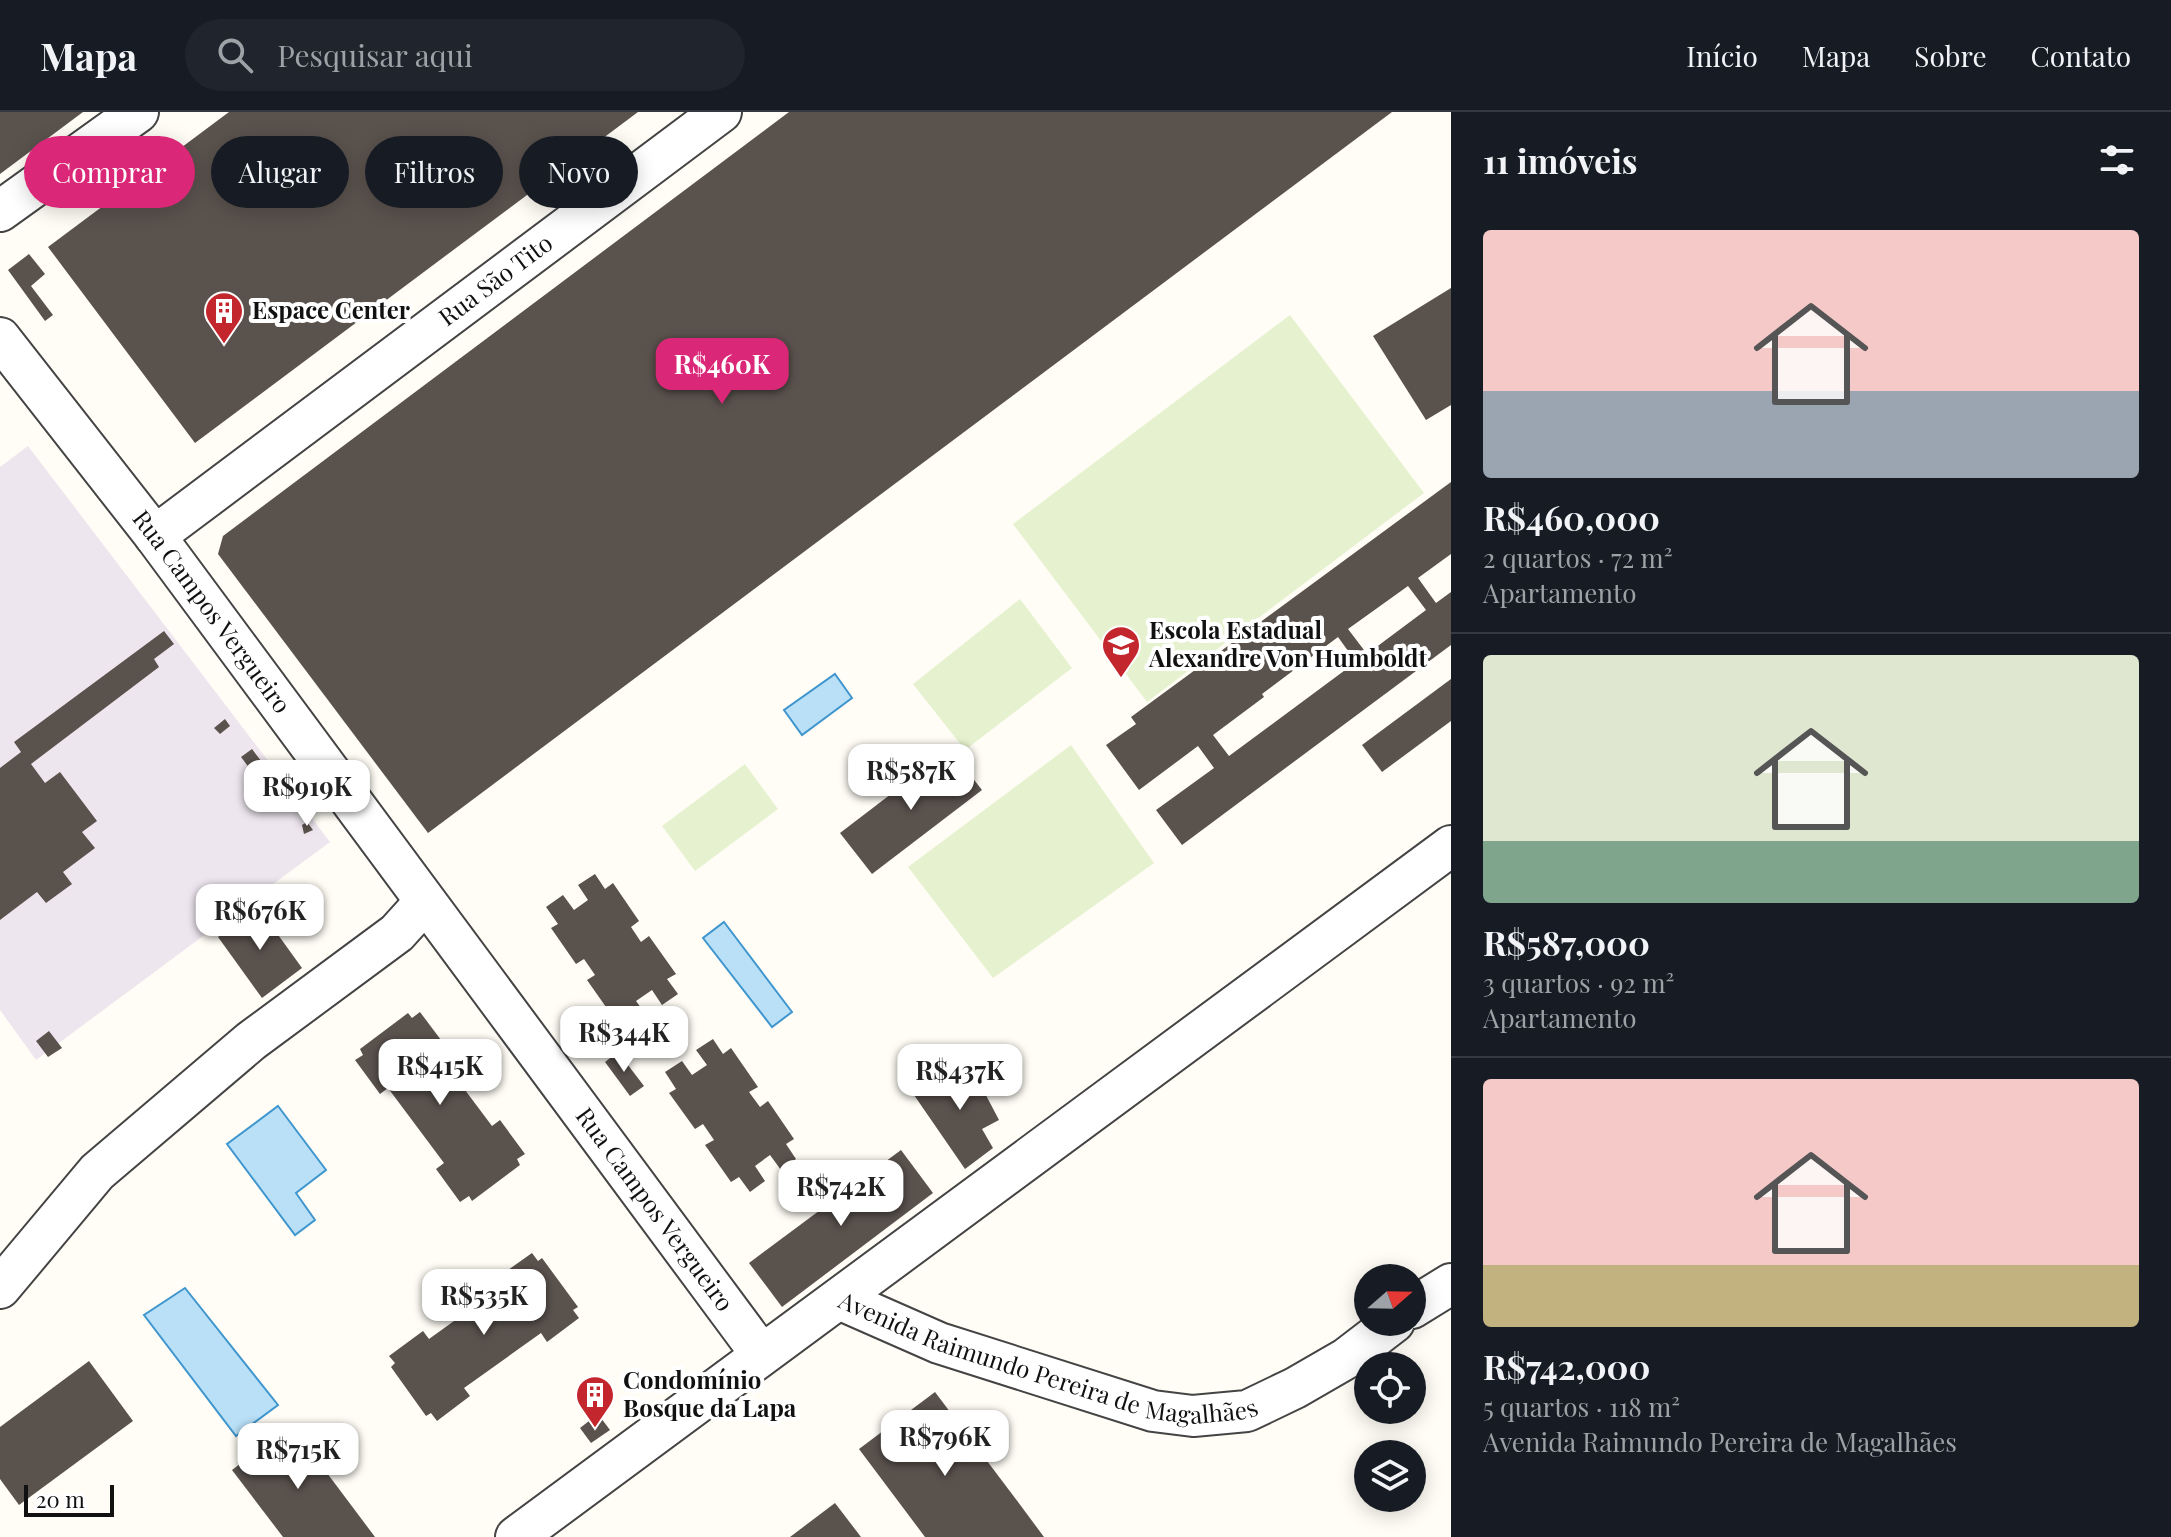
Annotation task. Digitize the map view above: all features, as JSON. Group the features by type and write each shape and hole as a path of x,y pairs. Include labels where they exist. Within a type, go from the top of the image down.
{"street":[{"path":"0,211 138,112"},
{"name":"Rua São Tito","path":"155,536 721,112"},
{"name":"Rua Campos Vergueiro","path":"0,338 155,536 761,1354"},
{"path":"839,1299 1451,846"},
{"path":"0,1288 97,1172 251,1041 397,933 425,902"},
{"path":"1426,1299 1451,1284"},
{"name":"Avenida Raimundo Pereira de Magalhães","path":"516,1537 839,1299 952,1347 1153,1411 1193,1416 1247,1411 1347,1358 1376,1336"}],"shaded area":[{"path":"28,446 330,842 36,1060 0,1010 0,467"}],"green space":[{"path":"1290,315 1424,493 1147,702 1013,524"},
{"path":"1020,599 1072,668 965,750 913,684"},
{"path":"1071,745 1154,863 993,978 908,867"},
{"path":"745,764 778,809 695,871 662,826"}],"water":[{"path":"835,674 852,698 802,735 784,710"},
{"path":"724,922 792,1012 772,1027 703,938"},
{"path":"278,1106 326,1170 296,1193 315,1220 295,1235 227,1144"},
{"path":"185,1288 278,1405 236,1436 144,1315"}],"building":[{"path":"0,112 83,112 51,136 24,136 24,156 0,174"},
{"name":"Espace Center","path":"229,112 638,112 606,136 519,136 519,201 195,443 48,247 100,208 195,208 195,137"},
{"path":"789,112 1392,112 428,833 218,554 223,536"},
{"path":"29,254 45,274 31,286 53,315 45,321 8,270"},
{"path":"1451,288 1451,405 1426,420 1373,336"},
{"path":"1451,482 1451,554 1418,578 1436,603 1451,592 1451,645 1182,845 1156,810 1214,768 1198,746 1139,790 1106,745 1136,724 1131,717","holes":["1408,586 1426,610 1367,654 1348,629","1338,637 1356,662 1229,756 1213,735"]},
{"path":"164,631 174,644 154,659 159,667 31,764 45,783 60,772 97,821 82,832 95,848 63,872 72,884 46,903 37,892 0,920 0,768 21,752 14,742"},
{"path":"1451,679 1451,721 1382,772 1362,745"},
{"path":"225,719 230,726 220,734 214,728"},
{"path":"252,749 268,770 259,785 256,782 253,785 245,773 250,769 241,757"},
{"path":"950,749 982,790 872,874 840,833"},
{"path":"307,822 313,830 304,834 302,825"},
{"path":"595,874 605,889 613,883 639,921 631,927 641,942 649,936 676,974 667,979 678,994 662,1005 652,990 636,1001 647,1016 631,1027 621,1012 613,1017 587,980 595,975 584,959 576,964 551,928 558,924 546,907 563,895 574,910 588,900 578,885"},
{"path":"258,907 302,968 262,998 218,937"},
{"path":"420,1012 444,1044 435,1050 492,1126 500,1120 525,1154 517,1159 520,1165 472,1201 469,1196 460,1202 436,1169 444,1163 388,1088 380,1094 355,1060 363,1055 360,1049 408,1013 412,1018"},
{"path":"49,1031 62,1048 48,1057 36,1041"},
{"path":"713,1039 723,1054 731,1048 758,1087 749,1092 760,1107 768,1101 794,1139 786,1144 796,1159 781,1170 770,1155 755,1166 765,1181 750,1192 739,1177 731,1182 705,1145 714,1140 703,1124 695,1129 669,1093 676,1089 665,1072 682,1061 692,1075 707,1065 696,1050"},
{"path":"618,1052 644,1086 630,1096 605,1062"},
{"path":"968,1061 999,1120 982,1129 993,1148 965,1169 914,1095 950,1068"},
{"path":"901,1150 933,1193 782,1307 749,1263"},
{"path":"532,1253 538,1261 542,1258 578,1307 573,1310 579,1318 547,1342 541,1333 464,1388 470,1396 437,1421 431,1413 426,1416 391,1367 395,1363 389,1356 423,1331 429,1339 504,1285 498,1277"},
{"path":"89,1361 133,1421 19,1505 0,1479 0,1427"},
{"path":"935,1392 1044,1537 925,1537 859,1449"},
{"name":"Condomínio Bosque da Lapa","path":"598,1414 610,1430 591,1443 580,1428"},
{"path":"291,1425 375,1537 283,1537 232,1470"},
{"path":"835,1503 861,1537 790,1537"}],"place":[{"name":"Espace Center","path":"224,345"},
{"name":"Escola Estadual Alexandre Von Humboldt","path":"1121,679"},
{"name":"Condomínio Bosque da Lapa","path":"595,1429"}]}
